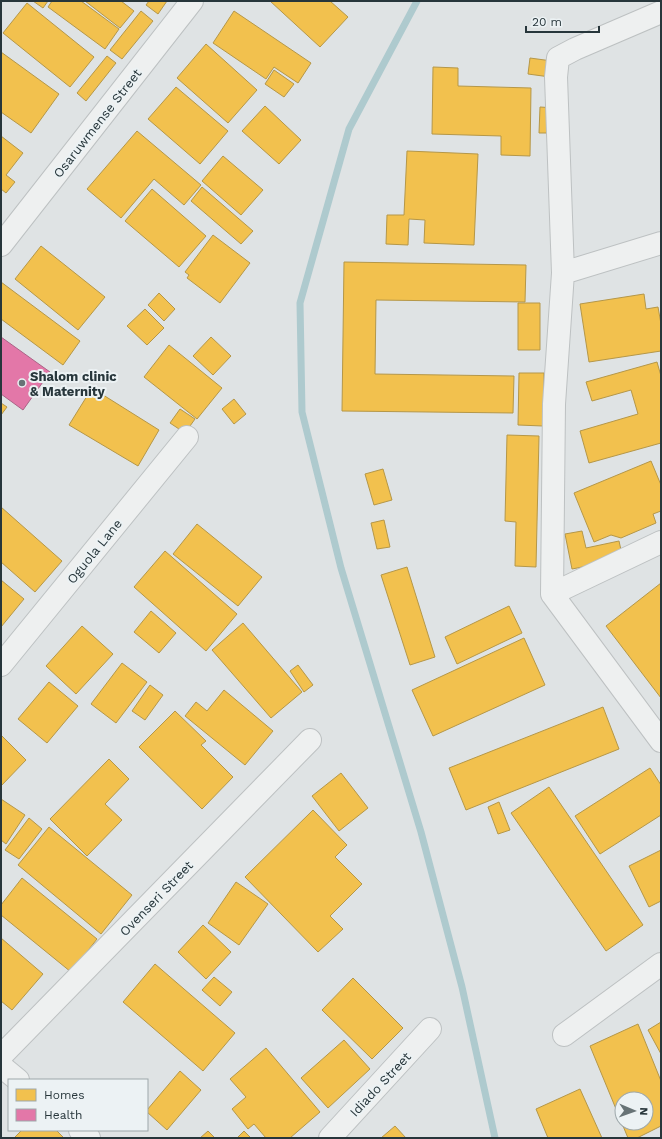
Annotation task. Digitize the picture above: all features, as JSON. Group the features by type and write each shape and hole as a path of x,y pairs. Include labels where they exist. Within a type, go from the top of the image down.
{"street":[{"name":"Osaruwmense Street","path":"1,245 192,1"},
{"path":"661,12 575,49 558,58 556,77 563,273 554,404 552,594 661,741"},
{"path":"563,273 661,243"},
{"name":"Oguola Lane","path":"1,666 188,437"},
{"path":"552,594 661,542"},
{"name":"Ovenseri Street","path":"1,1056 310,740"},
{"path":"564,1035 661,964"},
{"name":"Idiado Street","path":"330,1138 430,1029"},
{"path":"1,1066 17,1079"},
{"path":"81,1131 89,1138"}],"building: Homes":[{"path":"33,1 48,1 43,8"},
{"path":"52,1 81,1 119,29 105,49 48,7"},
{"path":"85,1 121,1 134,11 120,28"},
{"path":"149,1 167,1 158,14 146,5"},
{"path":"270,1 330,1 348,17 320,47"},
{"path":"27,3 94,57 70,87 3,33"},
{"path":"141,11 153,21 122,59 110,50"},
{"path":"234,11 311,63 298,83 274,67 266,79 213,43"},
{"path":"206,44 257,90 228,123 177,78"},
{"path":"1,52 59,94 31,133 1,112"},
{"path":"107,56 116,63 86,101 77,93"},
{"path":"530,58 552,61 550,77 528,74"},
{"path":"433,67 458,68 458,86 531,88 530,156 501,155 501,136 432,134"},
{"path":"274,70 294,84 284,97 265,84"},
{"path":"176,87 228,131 200,164 148,119"},
{"path":"265,106 301,140 279,164 242,131"},
{"path":"540,107 555,108 554,133 539,133"},
{"path":"137,131 201,185 184,205 154,179 121,218 87,189"},
{"path":"1,136 23,153 6,175 15,182 6,193 1,189"},
{"path":"407,151 478,154 474,245 424,243 425,220 409,219 408,245 386,244 387,215 404,215"},
{"path":"223,156 263,190 241,215 202,181"},
{"path":"202,187 253,231 241,244 191,201"},
{"path":"152,189 206,236 179,267 125,221"},
{"path":"213,235 250,263 220,303 187,278 189,275 185,272"},
{"path":"41,246 105,297 78,330 15,279"},
{"path":"344,262 526,265 525,302 376,300 375,374 514,376 513,413 342,411"},
{"path":"1,282 80,341 63,365 1,319"},
{"path":"159,293 175,309 164,321 148,305"},
{"path":"644,294 646,309 658,307 661,324 661,351 589,362 580,304"},
{"path":"518,303 540,303 540,350 518,350"},
{"path":"145,309 164,328 147,345 127,326"},
{"path":"211,337 231,356 213,375 193,356"},
{"path":"169,345 222,388 197,419 144,377"},
{"path":"657,362 661,376 661,443 589,463 580,431 638,414 631,390 592,401 586,382"},
{"path":"519,373 544,373 543,426 518,425"},
{"path":"92,388 159,430 138,466 69,425"},
{"path":"234,399 246,414 234,424 222,409"},
{"path":"1,403 7,407 1,415"},
{"path":"180,409 195,419 185,433 170,423"},
{"path":"507,435 539,436 536,567 515,566 516,522 505,521"},
{"path":"651,461 661,485 661,511 653,514 656,523 621,538 611,535 594,542 574,493"},
{"path":"383,469 392,500 374,505 365,474"},
{"path":"1,507 62,561 35,592 1,562"},
{"path":"384,520 390,547 377,549 371,523"},
{"path":"197,524 262,577 238,606 173,554"},
{"path":"582,531 586,548 619,541 623,559 572,569 565,534"},
{"path":"165,551 237,614 206,651 134,587"},
{"path":"407,567 435,657 410,665 381,575"},
{"path":"1,580 24,599 1,627"},
{"path":"661,583 661,698 606,626"},
{"path":"509,606 522,633 457,664 445,637"},
{"path":"151,611 176,633 159,653 134,632"},
{"path":"243,623 302,692 271,718 212,650"},
{"path":"82,626 113,654 76,694 46,666"},
{"path":"524,638 545,685 433,736 412,690"},
{"path":"122,663 147,682 116,723 91,704"},
{"path":"298,665 313,685 304,692 290,671"},
{"path":"49,682 78,706 47,743 18,719"},
{"path":"150,685 163,695 145,720 132,711"},
{"path":"224,690 273,731 245,765 185,716 196,702 207,711"},
{"path":"603,707 619,749 466,810 449,768"},
{"path":"175,711 206,741 201,745 233,777 202,809 139,747"},
{"path":"1,735 26,760 1,786"},
{"path":"109,759 129,779 105,804 122,820 87,856 50,819"},
{"path":"650,768 661,785 661,815 600,854 575,816"},
{"path":"341,773 368,808 339,831 312,796"},
{"path":"549,787 643,925 606,951 511,813"},
{"path":"1,799 25,815 6,844 1,840"},
{"path":"499,802 510,830 498,834 488,807"},
{"path":"313,810 347,845 335,857 362,884 330,916 343,929 318,952 245,877"},
{"path":"29,818 42,829 19,859 5,850"},
{"path":"49,827 132,895 101,934 18,865"},
{"path":"661,850 661,901 649,907 629,866"},
{"path":"22,878 97,939 71,972 1,915 1,905"},
{"path":"236,882 268,904 239,945 208,923"},
{"path":"203,925 231,952 206,979 178,952"},
{"path":"1,938 43,974 12,1010 1,1001"},
{"path":"155,964 235,1033 203,1071 123,1002"},
{"path":"214,977 232,992 220,1006 202,990"},
{"path":"353,978 403,1028 372,1059 322,1010"},
{"path":"661,1022 661,1054 648,1030"},
{"path":"638,1024 661,1081 661,1126 654,1130 654,1091 614,1091 614,1104 590,1046"},
{"path":"344,1040 370,1069 328,1108 301,1078"},
{"path":"266,1048 320,1112 290,1138 266,1138 254,1124 248,1129 232,1109 246,1097 230,1079"},
{"path":"180,1071 201,1090 167,1130 148,1113 148,1109"},
{"path":"580,1089 602,1138 548,1138 536,1109"},
{"path":"395,1126 406,1138 381,1138"},
{"path":"21,1131 57,1131 64,1138 14,1138"},
{"path":"208,1131 215,1138 200,1138"},
{"path":"244,1131 251,1138 237,1138"},
{"path":"625,1131 651,1131 637,1138 628,1138"}],"building: Health":[{"name":"Shalom clinic & Maternity","path":"1,337 50,372 23,410 1,394"}],"waterway":[{"path":"417,1 349,129 300,303 302,412 341,568 421,832 462,987 495,1138"}],"place":[{"name":"Shalom clinic & Maternity","path":"22,383"}]}
